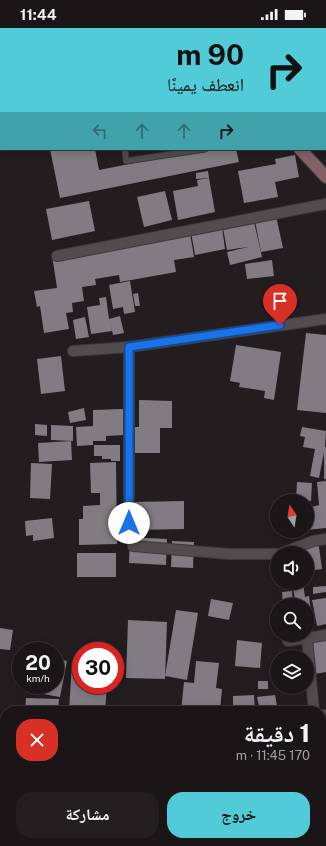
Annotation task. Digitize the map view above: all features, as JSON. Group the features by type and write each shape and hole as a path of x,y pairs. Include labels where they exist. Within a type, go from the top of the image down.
{"main road":[{"path":"301,150 326,176"}],"street":[{"path":"57,256 326,204"},
{"path":"73,351 129,347 326,319"},
{"path":"129,347 129,523 133,546 229,554 270,554"},
{"path":"300,546 313,541 326,539"},
{"path":"314,637 326,635"},
{"path":"307,642 314,706"}],"lane":[{"path":"125,150 126,161 198,150"}],"building":[{"path":"50,150 95,150 99,170 200,150 236,150 239,162 60,198"},
{"path":"295,155 299,177 275,182 278,197 244,203 238,171 276,164 275,159"},
{"path":"208,171 209,178 196,179 196,173"},
{"path":"209,178 215,212 178,220 173,191 198,186 197,180"},
{"path":"165,191 172,220 144,227 137,197"},
{"path":"89,201 95,231 52,240 46,209"},
{"path":"276,216 283,248 261,252 255,221"},
{"path":"254,222 262,257 230,265 227,252 248,247 227,250 223,228"},
{"path":"222,227 225,249 195,255 191,232"},
{"path":"190,233 194,257 174,260 176,272 120,282 119,275 95,279 96,285 82,287 84,301 72,303 73,312 66,313 69,329 44,333 40,306 37,307 34,291 57,288 52,255"},
{"path":"272,260 274,276 247,279 245,264"},
{"path":"130,281 135,312 124,314 123,307 113,309 109,285"},
{"path":"138,293 140,306 135,306 133,294"},
{"path":"106,297 109,319 120,316 124,333 113,335 110,321 112,331 91,334 87,307 100,305 99,298"},
{"path":"85,317 89,337 76,339 73,320"},
{"path":"306,333 326,335 326,413 297,410"},
{"path":"236,345 281,352 274,400 264,398 265,391 239,387 240,383 230,381"},
{"path":"61,356 65,391 41,394 37,359"},
{"path":"139,400 172,401 172,428 160,428 160,453 133,453 134,427 139,427"},
{"path":"84,408 86,420 70,423 68,412"},
{"path":"123,409 124,435 106,436 106,441 93,441 93,445 77,446 76,427 93,426 93,410"},
{"path":"35,424 47,425 47,436 35,435"},
{"path":"51,425 73,426 73,441 51,440"},
{"path":"302,427 326,431 326,479 324,479 324,452 319,478 310,476 315,449 303,447 305,437 300,436"},
{"path":"71,441 72,460 39,462 38,443"},
{"path":"94,445 120,445 120,461 111,461 111,459 102,459 102,456 94,456"},
{"path":"116,462 117,544 79,545 79,519 83,519 83,506 100,505 100,493 91,493 90,463"},
{"path":"31,463 52,464 50,499 30,498"},
{"path":"326,481 326,528 314,529 314,506 319,505 317,482"},
{"path":"297,482 312,483 311,494 296,494"},
{"path":"184,501 184,529 132,530 131,502"},
{"path":"52,518 54,538 33,541 33,535 26,536 25,521"},
{"path":"130,537 167,539 166,565 129,563"},
{"path":"318,540 322,569 314,570 314,546 287,545"},
{"path":"172,541 194,542 193,568 171,567"},
{"path":"77,553 116,553 116,577 77,577"},
{"path":"326,586 326,592 313,594 314,587"},
{"path":"293,590 304,590 305,597 309,596 309,598 295,598"},
{"path":"292,591 292,598 282,598 282,592"},
{"path":"326,598 326,624 317,626 314,610 314,600"},
{"path":"211,599 233,603 229,620 208,616"},
{"path":"176,610 198,613 187,680 165,676"},
{"path":"128,620 167,622 165,679 126,678"},
{"path":"0,628 13,630 10,650 0,649"},
{"path":"326,638 326,672 315,674 314,650 311,650 310,642 314,642 314,640"},
{"path":"237,640 262,643 260,668 235,666"},
{"path":"64,660 67,661 64,676"},
{"path":"196,661 219,663 216,688 222,689 220,706 182,706 184,682 194,683"},
{"path":"72,663 72,694 106,694 105,706 69,706"},
{"path":"258,681 268,681 268,689 258,689"},
{"path":"43,694 61,694 60,697"},
{"path":"254,695 255,706 233,706 233,696"},
{"path":"275,695 277,706 259,706 257,697"},
{"path":"26,698 59,699 58,706 25,706"}],"route":[{"path":"129,523 129,347 280,325"}]}
